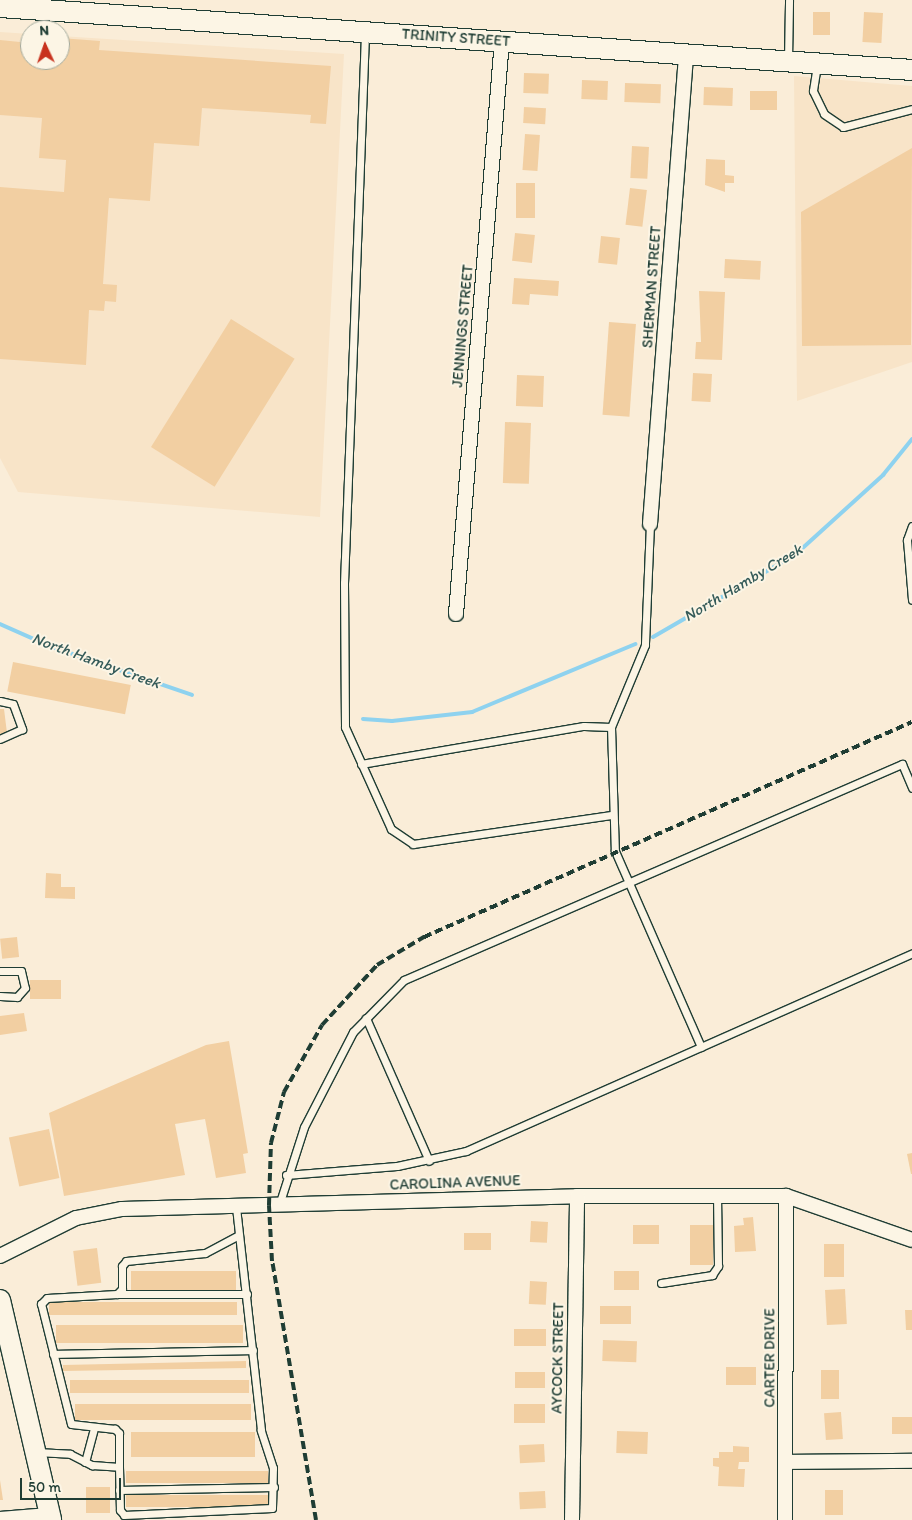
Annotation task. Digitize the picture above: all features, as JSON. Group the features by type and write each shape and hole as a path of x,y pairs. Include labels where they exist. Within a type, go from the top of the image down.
{"street":[{"name":"TRINITY STREET","path":"0,7 502,40 912,70"},
{"name":"JENNINGS STREET","path":"456,614 502,40"},
{"name":"SHERMAN STREET","path":"650,524 686,53"},
{"name":"CAROLINA AVENUE","path":"0,1256 95,1213 236,1206 577,1196 786,1196 912,1240"},
{"name":"AYCOCK STREET","path":"572,1520 577,1196"},
{"name":"CARTER DRIVE","path":"785,1520 786,1196"},
{"path":"0,1300 33,1452 50,1518 0,1519"},
{"path":"786,1462 912,1461"}],"lane":[{"path":"788,60 789,0"},
{"path":"365,32 342,699 345,727 391,829 413,844 613,814"},
{"path":"817,63 813,91 824,114 842,127 912,109"},
{"path":"650,524 645,645 611,727 613,814 616,851 627,883 701,1046"},
{"path":"912,526 907,540 912,600"},
{"path":"0,701 13,704 22,730 0,739"},
{"path":"361,764 584,726 611,727"},
{"path":"279,1205 286,1176 304,1127 353,1032 404,980 902,764 912,788"},
{"path":"286,1176 315,1176 429,1160 466,1150 912,953"},
{"path":"0,971 21,971 25,988 17,997 0,996"},
{"path":"366,1018 429,1160"},
{"path":"661,1284 712,1275 718,1266 717,1195"},
{"path":"236,1206 237,1236 247,1294 261,1430 274,1487 275,1502 267,1511 128,1516 120,1510 119,1433 71,1424 41,1304 47,1298 117,1294 247,1294"},
{"path":"117,1294 122,1289 122,1266 126,1261 205,1252 237,1236"},
{"path":"53,1354 253,1350"},
{"path":"85,1462 94,1428"},
{"path":"33,1452 70,1454 85,1462 119,1467"},
{"path":"120,1490 274,1487"}],"shaded area":[{"path":"0,32 20,33 20,70 70,70 70,37 344,54 320,517 18,492 0,458"},
{"path":"794,76 912,86 912,362 797,401"}],"building":[{"path":"813,12 830,12 830,35 813,35"},
{"path":"864,12 883,13 881,43 862,42"},
{"path":"70,39 100,41 99,50 331,66 326,124 310,123 311,115 202,108 199,146 154,143 150,201 109,198 103,284 117,285 116,302 105,301 104,311 89,310 86,365 0,359 0,187 64,192 66,160 39,158 42,118 0,115 0,40 20,42 20,70 70,70"},
{"path":"524,73 549,74 548,94 523,93"},
{"path":"582,80 608,81 607,100 581,99"},
{"path":"625,83 661,84 660,103 624,102"},
{"path":"704,87 733,88 732,106 703,105"},
{"path":"750,91 777,91 777,110 750,110"},
{"path":"524,107 546,108 545,124 523,123"},
{"path":"525,134 540,135 537,171 522,170"},
{"path":"632,146 649,147 647,179 630,178"},
{"path":"912,148 911,345 802,346 801,212"},
{"path":"706,159 725,160 725,175 734,176 734,183 725,183 725,192 705,185"},
{"path":"516,183 535,183 535,218 516,218"},
{"path":"630,188 647,190 642,227 625,225"},
{"path":"515,233 535,235 532,263 512,261"},
{"path":"601,236 620,238 617,265 598,263"},
{"path":"725,259 761,261 760,280 724,278"},
{"path":"514,278 559,281 558,296 530,294 529,305 512,304"},
{"path":"699,291 725,292 722,360 695,359 696,342 701,342"},
{"path":"231,319 295,359 215,487 151,447"},
{"path":"609,322 636,324 629,417 603,415"},
{"path":"693,373 712,374 711,402 692,401"},
{"path":"517,375 544,376 543,407 516,406"},
{"path":"505,422 531,423 529,484 503,483"},
{"path":"13,662 131,685 125,714 7,691"},
{"path":"0,709 4,709 7,733 0,734"},
{"path":"46,873 61,874 61,887 75,887 75,899 45,898"},
{"path":"17,937 19,957 2,959 0,939"},
{"path":"30,980 61,980 61,999 30,999"},
{"path":"24,1013 27,1031 0,1035 0,1016"},
{"path":"229,1041 248,1153 243,1154 246,1173 216,1178 205,1119 175,1124 185,1175 64,1196 49,1113 206,1045"},
{"path":"49,1129 59,1178 19,1186 9,1138"},
{"path":"912,1153 912,1174 911,1174 907,1154"},
{"path":"753,1217 756,1251 735,1252 734,1226 744,1225 743,1218"},
{"path":"531,1221 548,1222 547,1243 530,1242"},
{"path":"633,1225 659,1225 659,1244 633,1244"},
{"path":"690,1225 713,1225 713,1265 690,1265"},
{"path":"464,1233 491,1233 491,1250 464,1250"},
{"path":"824,1244 844,1244 844,1277 824,1277"},
{"path":"97,1248 101,1283 77,1286 73,1251"},
{"path":"131,1271 236,1271 236,1290 131,1290"},
{"path":"614,1271 639,1271 639,1290 614,1290"},
{"path":"530,1281 547,1282 546,1305 529,1304"},
{"path":"845,1289 847,1324 827,1325 825,1290"},
{"path":"49,1302 237,1302 237,1315 49,1315"},
{"path":"600,1306 631,1306 631,1324 600,1324"},
{"path":"905,1310 912,1310 912,1330 906,1330"},
{"path":"56,1325 243,1325 243,1343 56,1343"},
{"path":"514,1329 546,1329 546,1346 514,1346"},
{"path":"603,1340 637,1341 636,1362 602,1361"},
{"path":"246,1361 246,1368 63,1371 63,1365"},
{"path":"726,1367 756,1367 756,1385 726,1385"},
{"path":"821,1370 839,1370 839,1399 821,1399"},
{"path":"515,1372 545,1372 545,1388 515,1388"},
{"path":"70,1380 249,1380 249,1393 70,1393"},
{"path":"75,1404 251,1404 251,1420 75,1420"},
{"path":"514,1404 545,1404 545,1423 514,1423"},
{"path":"841,1412 843,1439 826,1440 824,1413"},
{"path":"892,1417 912,1417 912,1434 892,1434"},
{"path":"617,1431 648,1432 647,1454 616,1453"},
{"path":"131,1432 255,1432 255,1457 131,1457"},
{"path":"544,1444 545,1462 520,1463 519,1445"},
{"path":"733,1446 749,1447 749,1462 739,1462 738,1469 745,1469 744,1487 718,1486 719,1467 713,1466 713,1458 719,1458 719,1452 733,1452"},
{"path":"126,1471 268,1471 268,1483 126,1483"},
{"path":"0,1480 3,1500 0,1500"},
{"path":"86,1487 110,1487 110,1513 86,1513"},
{"path":"825,1490 843,1490 843,1515 825,1515"},
{"path":"545,1491 546,1508 520,1509 519,1492"},
{"path":"126,1495 268,1495 268,1507 126,1507"}],"waterway":[{"name":"North Hamby Creek","path":"653,637 796,554 883,475 912,439"},
{"name":"North Hamby Creek","path":"0,624 52,647 192,695"},
{"name":"North Hamby Creek","path":"363,719 392,721 472,712 635,644"}],"railway":[{"path":"316,1520 272,1261 269,1205 271,1143 284,1092 322,1025 377,965 424,937 912,722"}]}
